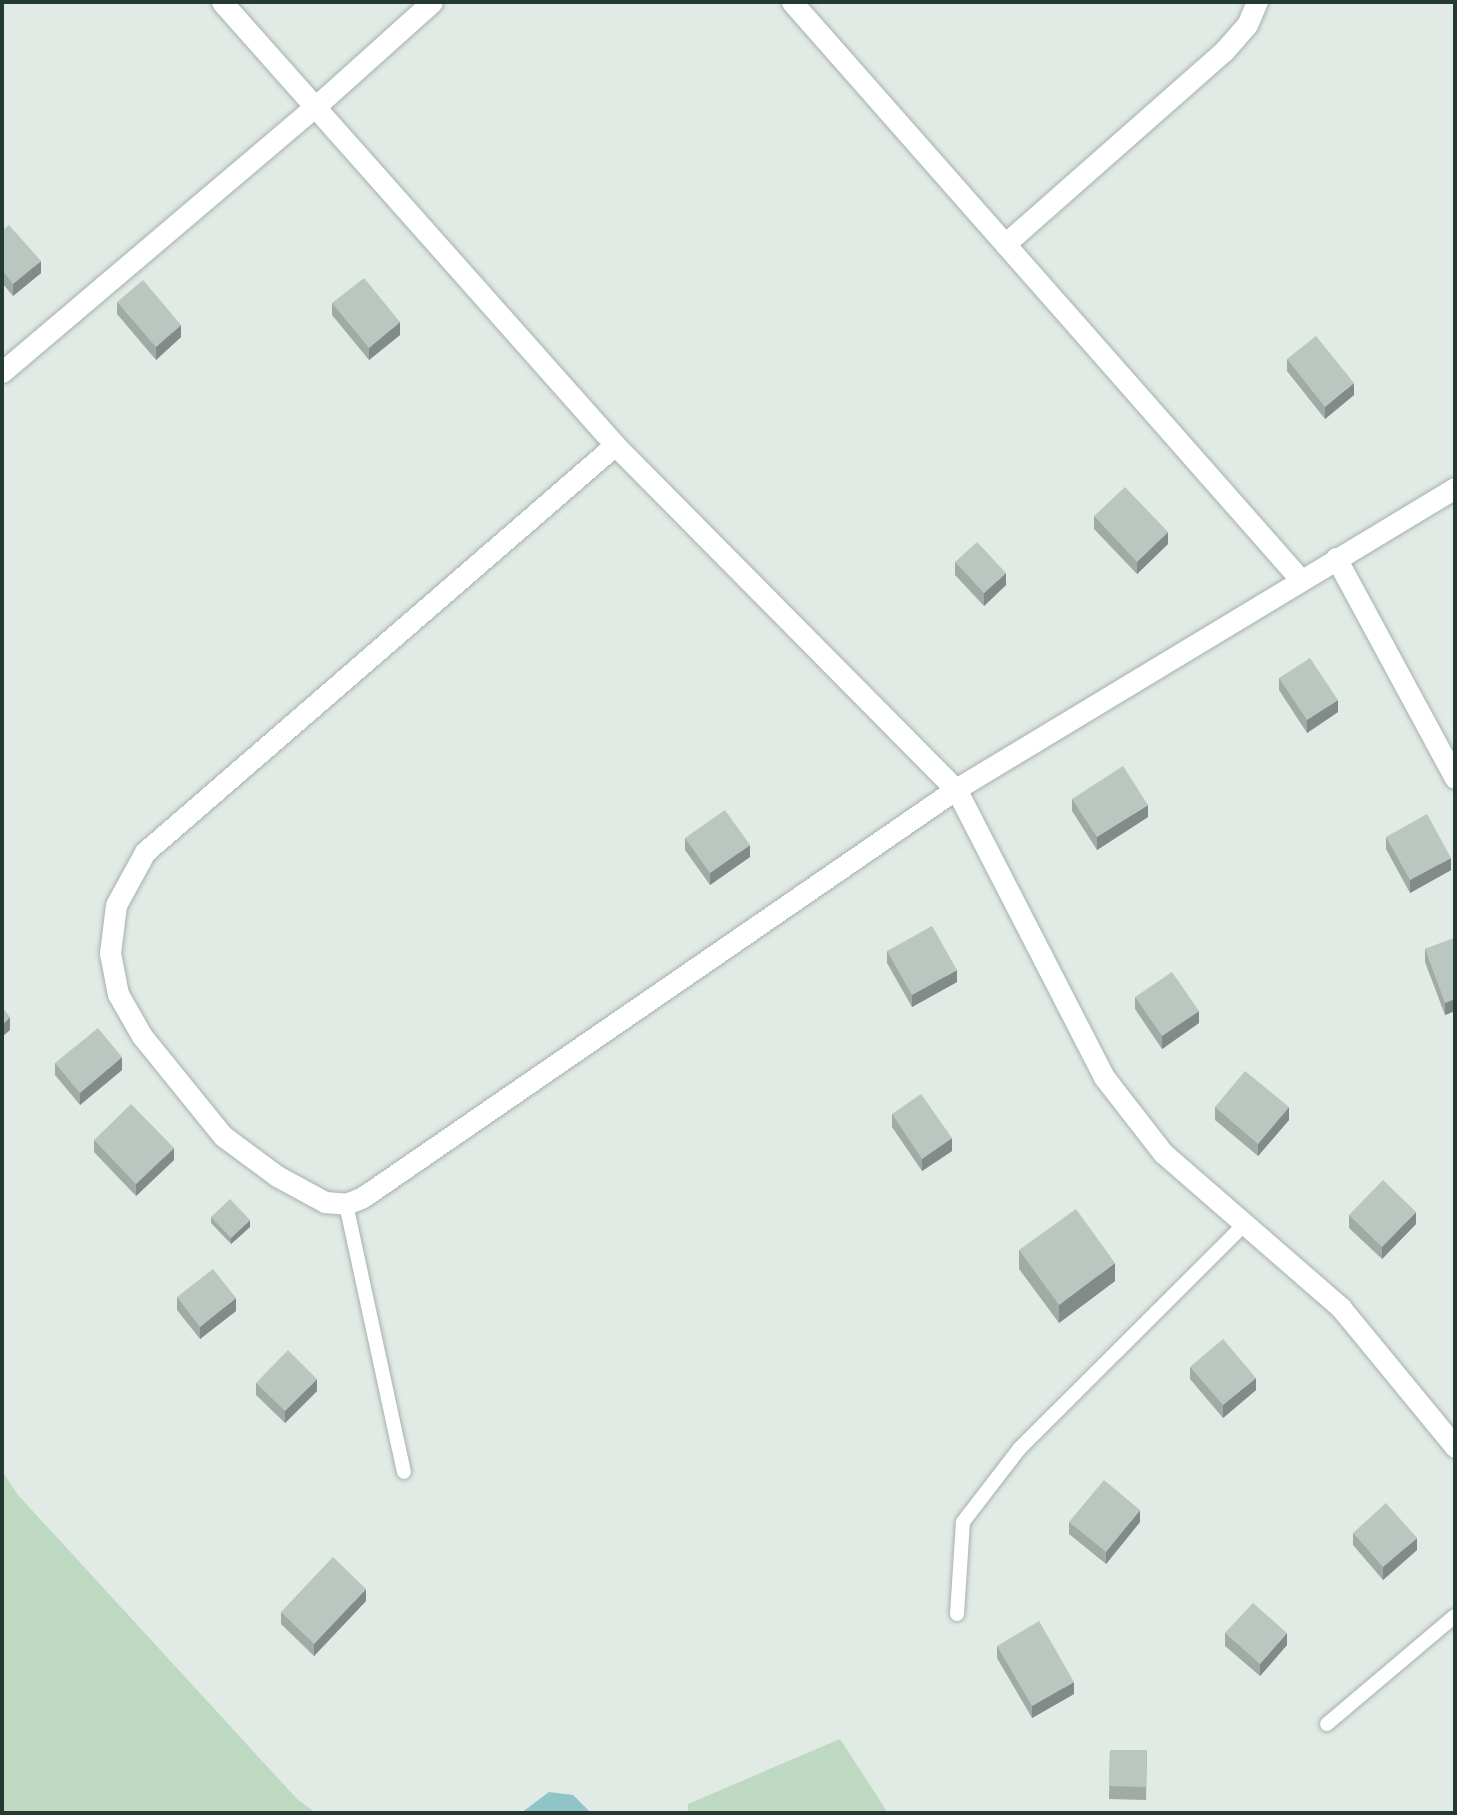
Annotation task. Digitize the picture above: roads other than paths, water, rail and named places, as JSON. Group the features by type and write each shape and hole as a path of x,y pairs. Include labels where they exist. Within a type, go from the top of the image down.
{"street":[{"path":"222,2 615,445 956,789 1104,1077 1163,1153 1341,1308 1455,1447"},
{"path":"2,372 315,107 432,2"},
{"path":"792,2 1300,579"},
{"path":"1005,244 1224,51 1247,25 1257,2"},
{"path":"615,445 145,852 116,905 110,953 118,994 142,1036 223,1136 277,1177 325,1202 346,1204 374,1189 956,789 1300,579 1455,488"},
{"path":"1336,558 1455,778"}],"lane":[{"path":"346,1204 404,1472"},
{"path":"957,1614 963,1522 1020,1448 1245,1224"},
{"path":"1327,1724 1455,1616"}],"water":[{"path":"549,1792 573,1795 591,1813 521,1813"}]}
